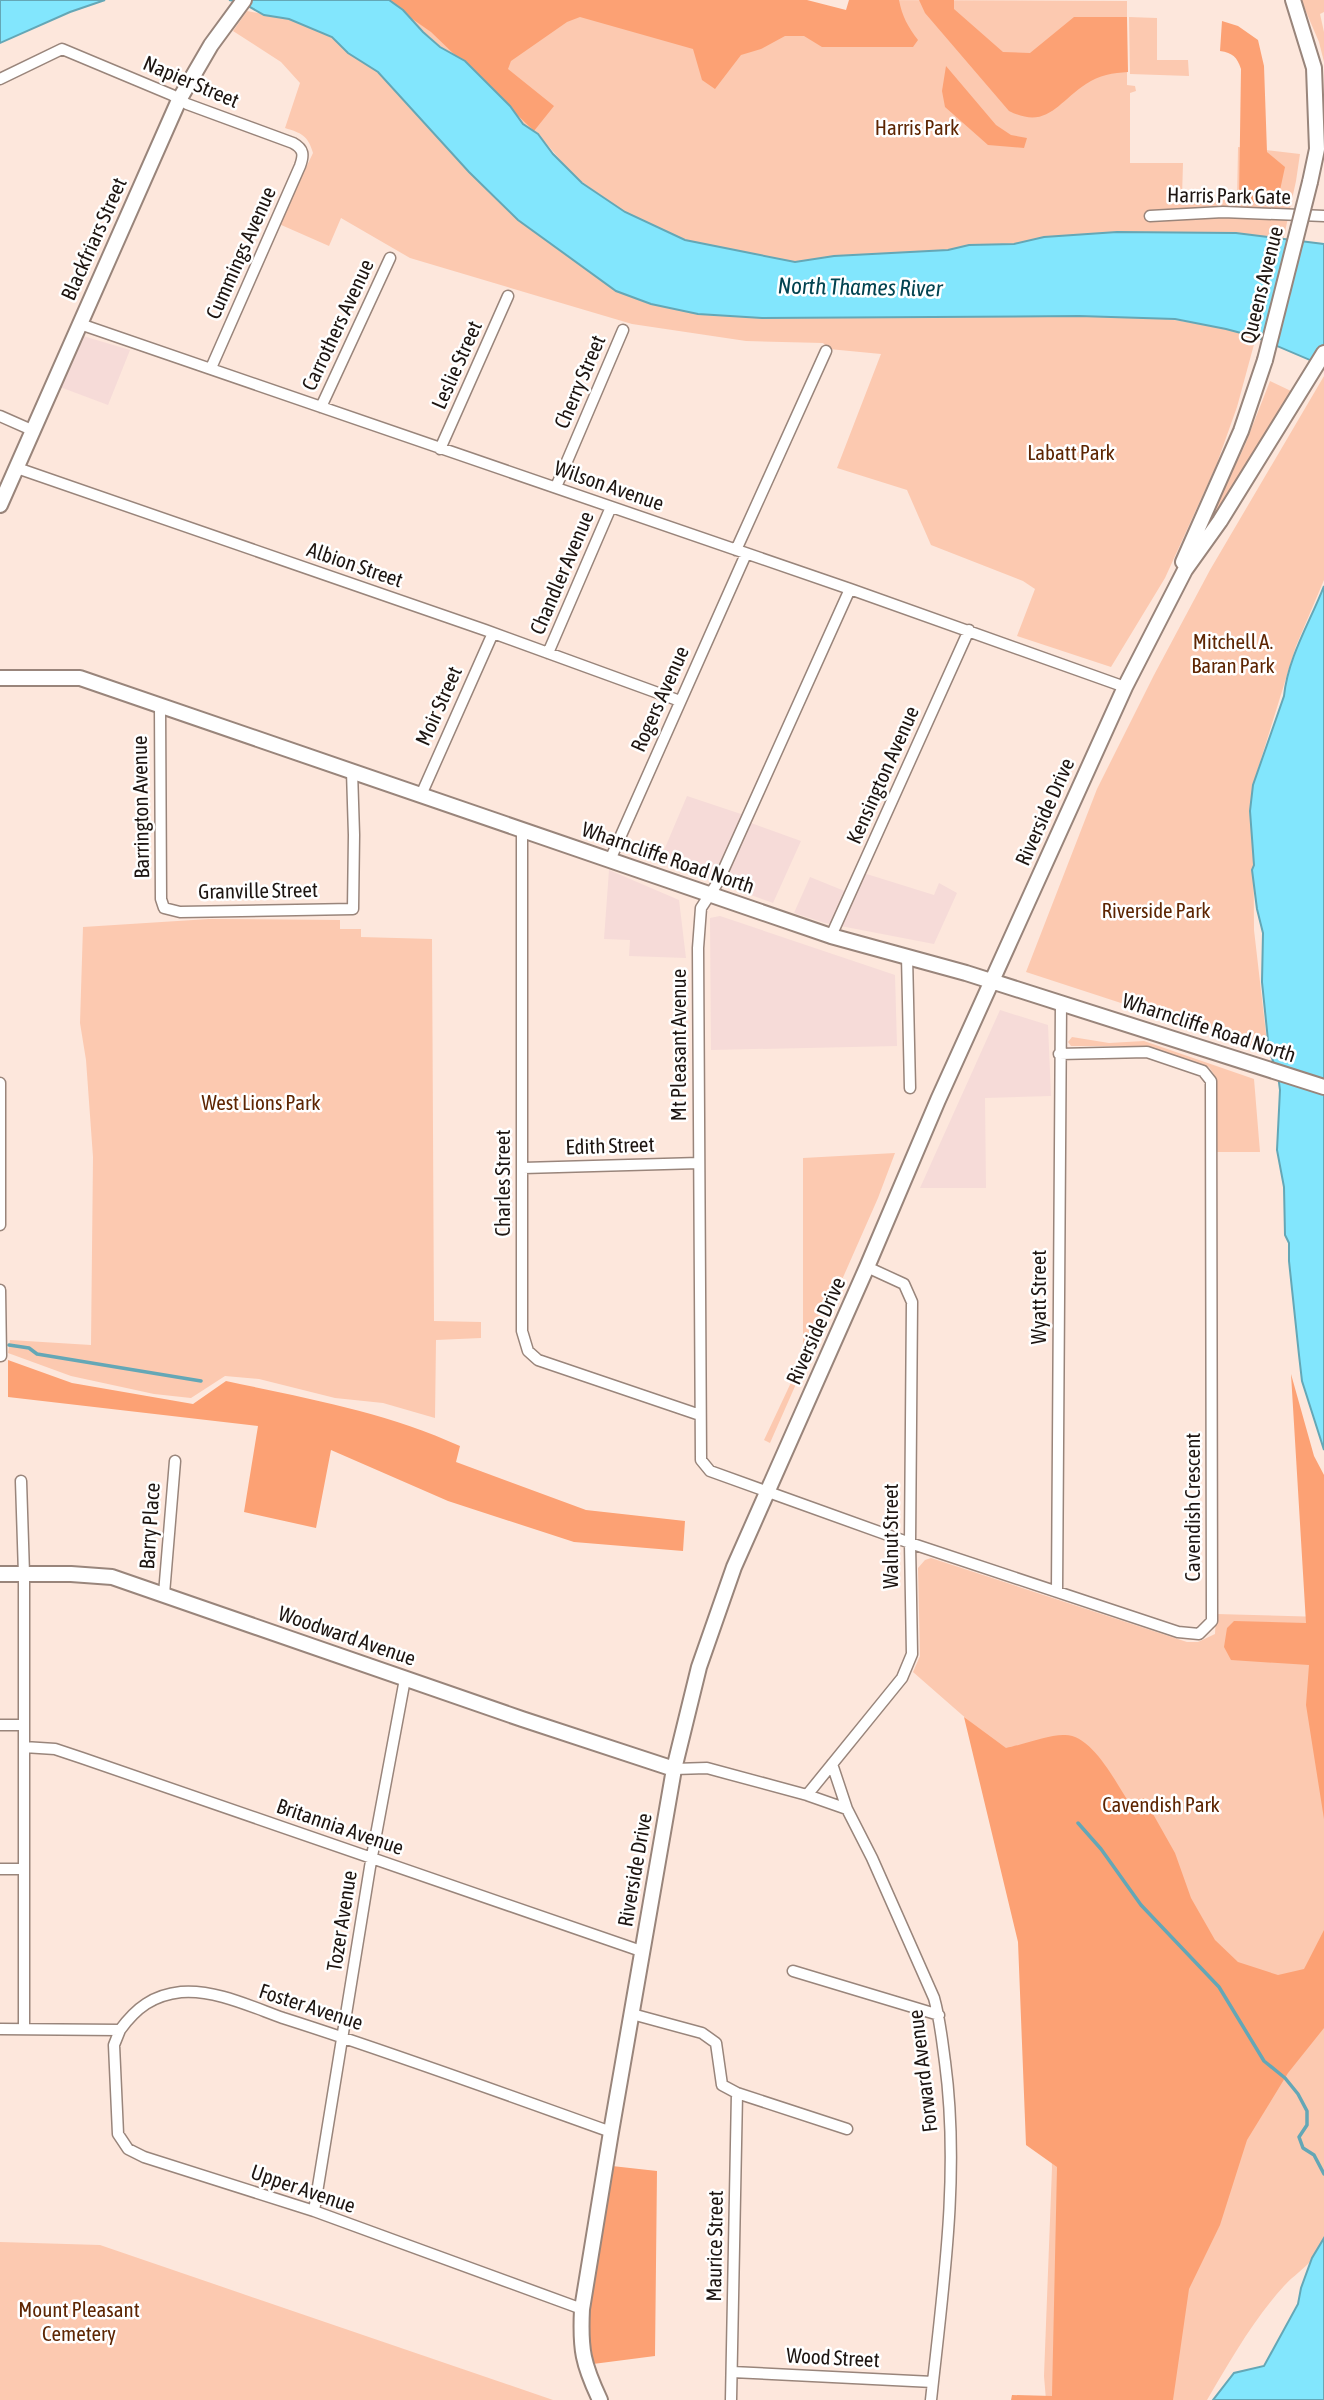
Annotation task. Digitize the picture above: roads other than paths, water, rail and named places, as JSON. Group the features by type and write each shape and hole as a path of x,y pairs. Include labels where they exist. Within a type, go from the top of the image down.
{"main road":[{"name":"Queens Avenue","path":"1185,570 1183,562 1241,431 1265,360 1317,149 1314,68 1293,0"},
{"name":"Blackfriars Street","path":"0,505 179,100 211,45 240,5"},
{"name":"Riverside Drive","path":"600,2400 583,2361 582,2309 674,1769 699,1667 734,1567 1125,687 1185,570 1220,521 1324,353"},
{"name":"Wharncliffe Road North","path":"0,678 80,678 831,936 1061,1003 1324,1087"},
{"name":"Woodward Avenue","path":"0,1574 112,1577 674,1769"}],"street":[{"name":"Napier Street","path":"0,79 62,49 179,100 293,143 303,152"},
{"name":"Cummings Avenue","path":"211,368 300,166 303,152"},
{"name":"Harris Park Gate","path":"1150,216 1223,212 1324,216"},
{"name":"Carrothers Avenue","path":"321,407 390,258"},
{"name":"Leslie Street","path":"440,449 508,296"},
{"name":"Wilson Avenue","path":"80,324 969,630 1125,687"},
{"name":"Cherry Street","path":"556,487 623,330"},
{"name":"Rogers Avenue","path":"610,860 680,701 826,351"},
{"path":"0,416 34,431"},
{"name":"Albion Street","path":"17,468 493,633 680,701"},
{"name":"Chandler Avenue","path":"548,653 611,507"},
{"name":"Mt Pleasant Avenue","path":"767,1493 710,1471 701,1460 698,948 701,908 718,882 850,589"},
{"name":"Kensington Avenue","path":"831,936 969,630"},
{"name":"Moir Street","path":"421,795 493,633"},
{"name":"Barrington Avenue","path":"160,706 161,899 164,908"},
{"name":"Granville Street","path":"164,908 180,912 353,909 352,771"},
{"name":"Charles Street","path":"522,829 522,1331 528,1351 538,1360 700,1415"},
{"path":"907,956 910,1088"},
{"name":"Wyatt Street","path":"1057,1592 1061,1003"},
{"name":"Cavendish Crescent","path":"767,1493 1178,1632 1199,1634 1212,1621 1211,1081 1203,1071 1147,1052 1059,1054"},
{"path":"0,1083 0,1225"},
{"name":"Edith Street","path":"523,1168 699,1163"},
{"name":"Walnut Street","path":"807,1795 902,1678 912,1654 912,1302 905,1284 867,1267"},
{"path":"0,1290 1,1356"},
{"name":"Barry Place","path":"164,1594 174,1461"},
{"path":"21,1481 24,1574 23,2029"},
{"name":"Tozer Avenue","path":"314,2211 372,1858 405,1679"},
{"path":"0,1725 24,1725"},
{"name":"Britannia Avenue","path":"24,1747 55,1749 641,1951"},
{"name":"Forward Avenue","path":"832,1764 847,1809 878,1871 939,2015 949,2093 951,2188 931,2400"},
{"path":"674,1769 707,1768 807,1795 847,1809"},
{"path":"0,1869 24,1869"},
{"path":"793,1971 939,2015"},
{"name":"Foster Avenue","path":"120,2030 134,2011 153,1998 182,1992 214,1995 342,2036 611,2132"},
{"path":"632,2014 702,2033 716,2043 722,2085 737,2093 847,2129"},
{"path":"0,2029 120,2030"},
{"name":"Upper Avenue","path":"120,2030 114,2045 118,2134 128,2150 314,2211 582,2309"},
{"name":"Maurice Street","path":"731,2400 737,2093"},
{"name":"Wood Street","path":"732,2372 933,2382"}],"water":[{"path":"0,0 105,0 70,12 0,43"},
{"name":"North Thames River","path":"229,0 389,0 403,10 440,47 465,61 510,106 523,124 538,134 553,154 582,183 625,212 685,240 795,262 834,256 1014,244 1044,237 1117,232 1236,233 1324,244 1324,366 1256,337 1175,319 1079,316 762,318 698,314 651,304 616,291 518,220 469,172 378,72 348,53 332,37 289,19 264,15 241,2"},
{"path":"1324,586 1324,1450 1302,1381 1289,1243 1285,1235 1284,1187 1277,1150 1280,1090 1269,1050 1262,982 1263,933 1252,870 1254,865 1250,811 1253,785 1284,696 1290,667"},
{"path":"1324,2238 1324,2400 1213,2400 1234,2373 1264,2366 1298,2304 1312,2258"}],"waterway":[{"path":"9,1345 29,1348 37,1354 201,1381"},
{"path":"1078,1823 1101,1849 1141,1905 1219,1987 1264,2061 1285,2078 1298,2094 1307,2111 1307,2125 1299,2137 1303,2148 1314,2155 1324,2174"}],"park label":[{"name":"Harris Park","path":"917,128"},
{"name":"Labatt Park","path":"1071,453"},
{"name":"Mitchell A. Baran Park","path":"1233,654"},
{"name":"Riverside Park","path":"1156,911"},
{"name":"West Lions Park","path":"261,1103"},
{"name":"Cavendish Park","path":"1161,1805"},
{"name":"Mount Pleasant Cemetery","path":"79,2322"}]}
